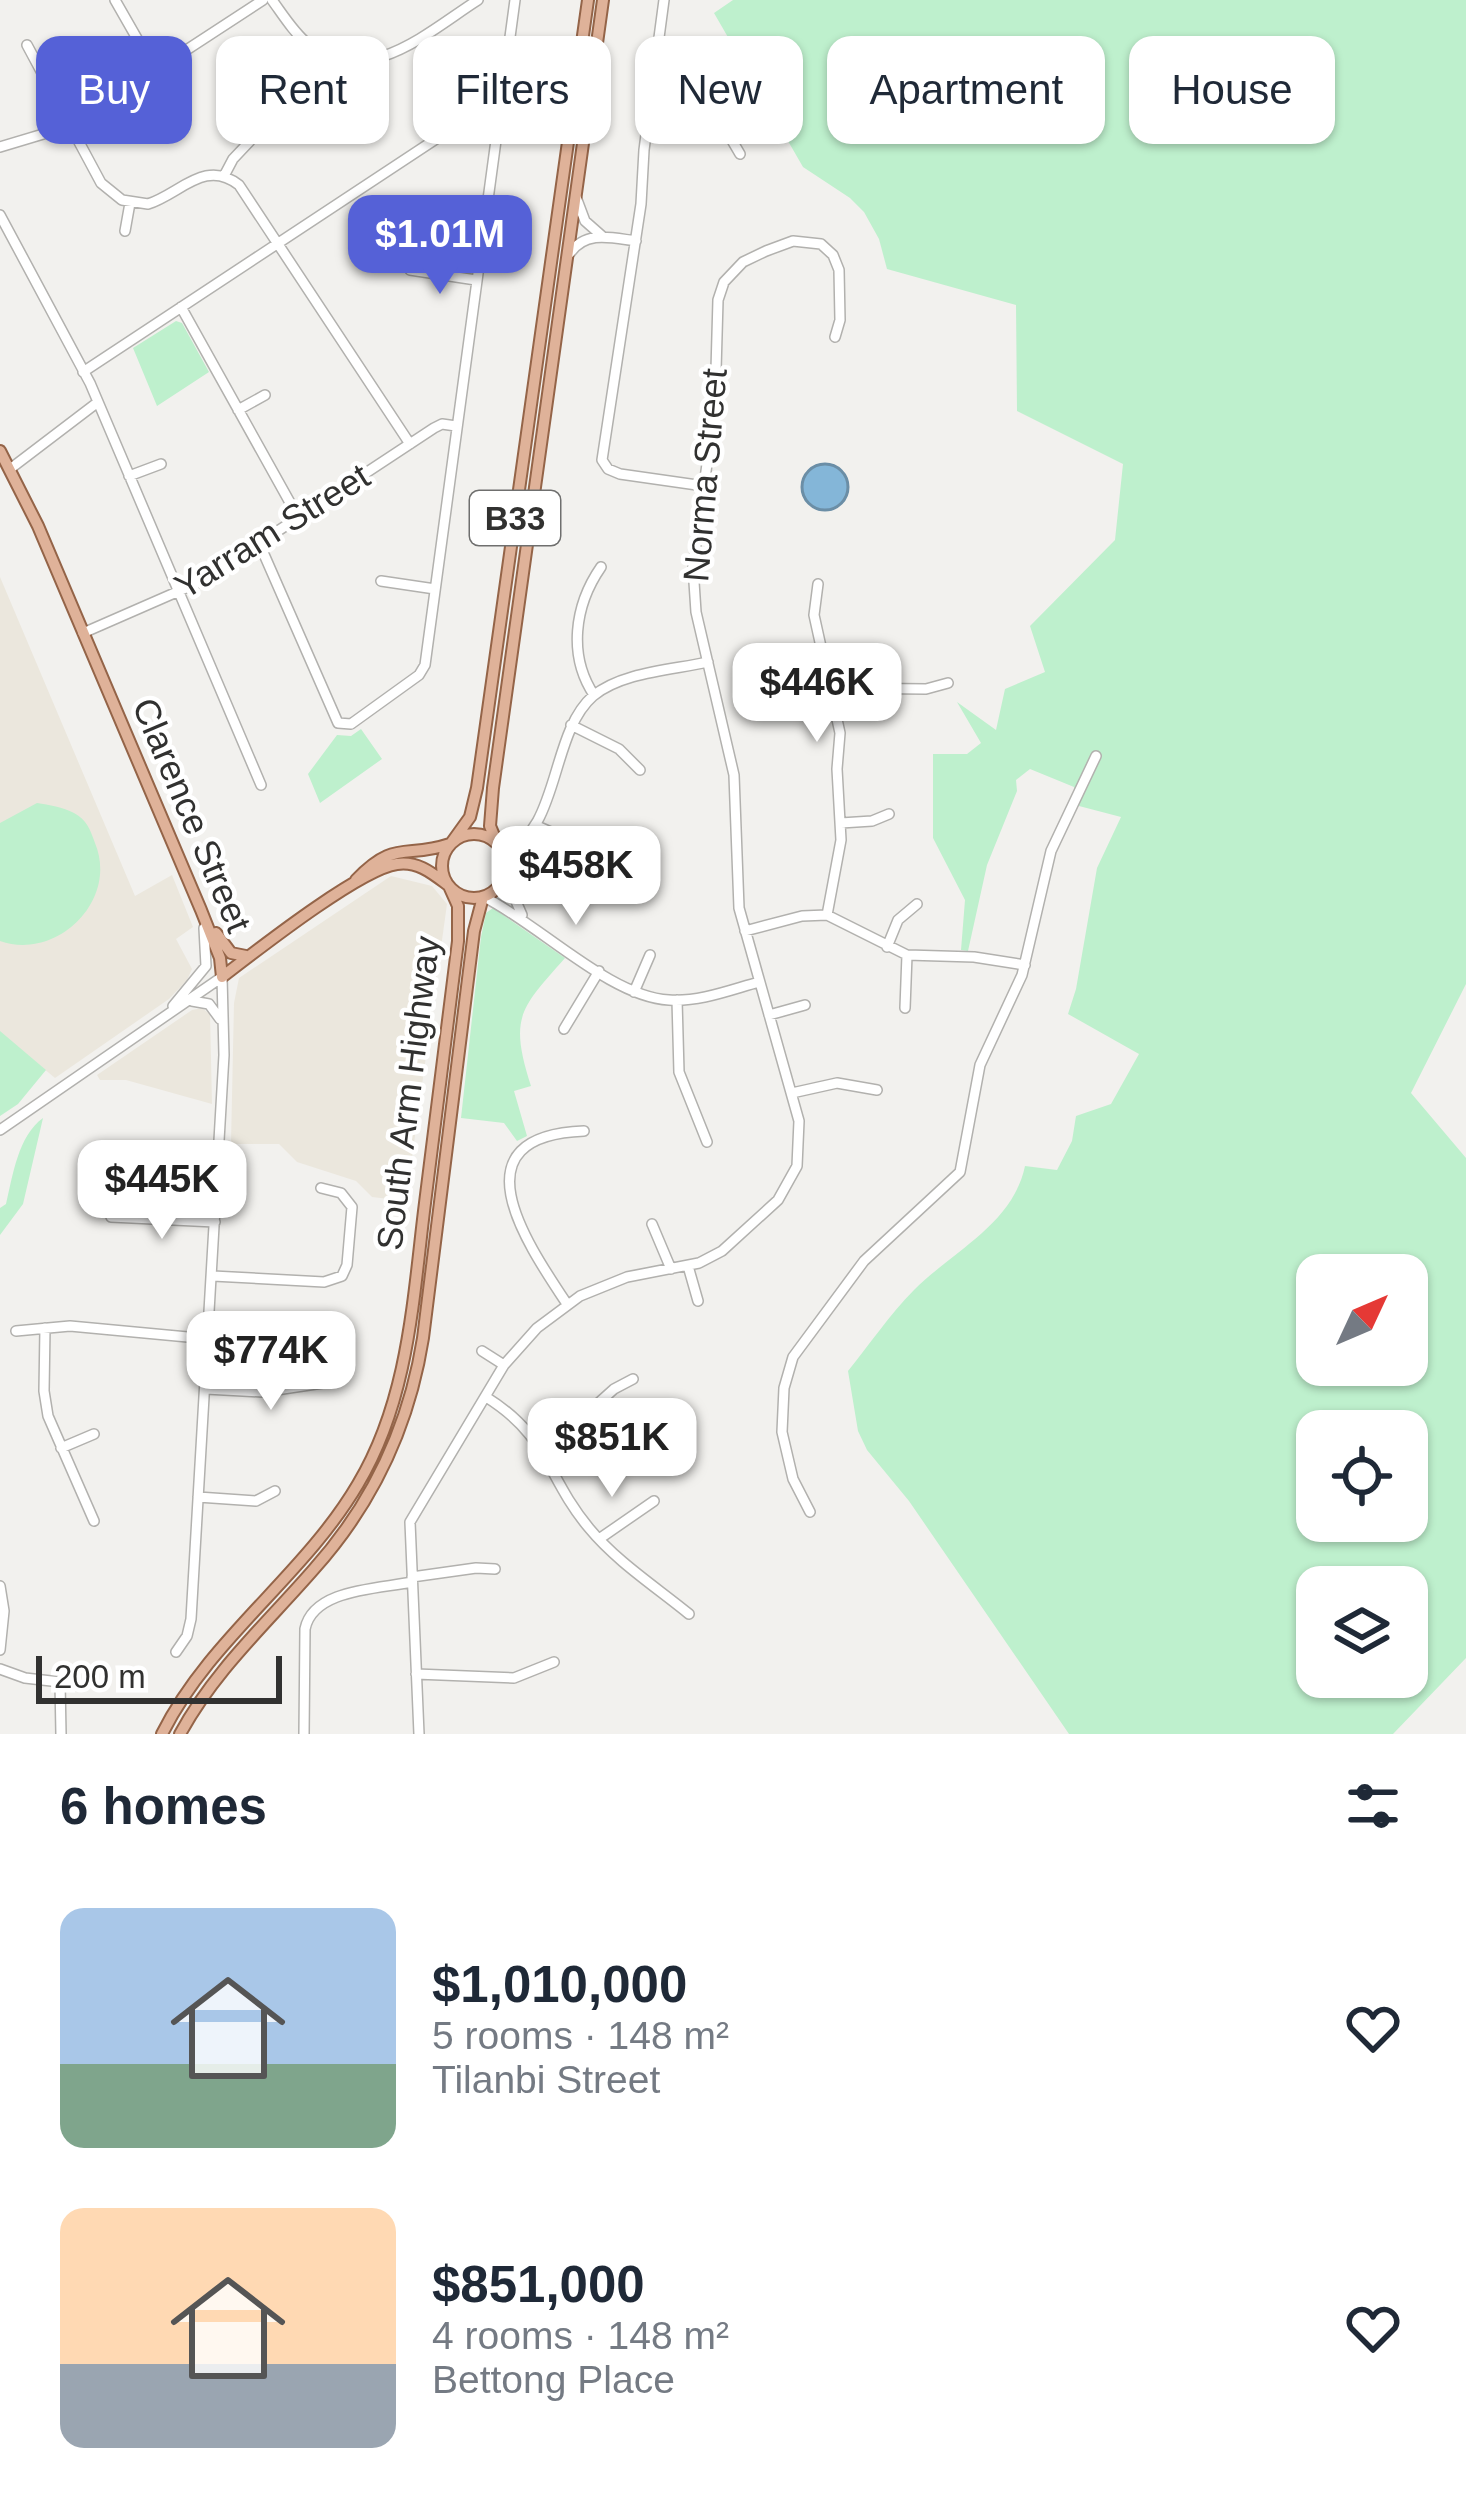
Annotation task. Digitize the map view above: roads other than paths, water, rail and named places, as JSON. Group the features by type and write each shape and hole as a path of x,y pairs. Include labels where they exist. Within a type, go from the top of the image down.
{"main road":[{"name":"B33","path":"449,885 441,868 451,843 470,818 478,788 588,0"},
{"name":"B33","path":"506,876 490,826 493,788 603,0"},
{"name":"Clarence Street","path":"0,451 201,910 222,976"},
{"path":"222,976 350,886 385,854 426,851 476,835 500,846"},
{"path":"350,886 400,863 423,867 462,895 484,897 506,876"},
{"name":"South Arm Highway","path":"162,1734 202,1672 336,1519 367,1468 389,1415 411,1316 458,941 459,913 449,885"},
{"name":"South Arm Highway","path":"180,1734 223,1670 350,1526 398,1435 423,1338 474,931 484,897"},
{"path":"201,910 231,953 250,956"}],"street":[{"path":"115,0 136,36"},
{"path":"192,46 263,0"},
{"path":"272,0 302,36"},
{"path":"389,55 478,0"},
{"path":"510,36 515,0"},
{"path":"659,36 664,0"},
{"path":"27,45 36,62"},
{"path":"0,147 36,136"},
{"path":"80,144 101,183 130,203 155,202 199,176 224,176 239,185 410,444"},
{"path":"224,176 247,144"},
{"path":"83,372 428,144"},
{"path":"259,543 331,710 342,725 351,724 419,675 435,589 495,144"},
{"path":"647,144 602,460 620,474 704,486"},
{"path":"734,144 740,154"},
{"path":"575,195 585,221 602,236"},
{"path":"124,231 130,203"},
{"path":"0,215 98,402 261,785"},
{"path":"567,257 581,240 602,236 636,241"},
{"name":"Norma Street","path":"420,1734 411,1517 504,1366 528,1336 567,1304 615,1280 688,1266 731,1244 784,1192 797,1166 800,1144 793,1094 737,890 734,775 693,582 715,405 718,300 730,274 753,256 793,241 821,244 833,255 839,270 840,320 835,337"},
{"path":"410,270 476,280"},
{"path":"181,307 298,517"},
{"path":"238,410 265,395"},
{"path":"10,469 98,402"},
{"name":"Yarram Street","path":"83,633 179,592 439,425 456,426"},
{"path":"129,476 160,464"},
{"path":"594,695 580,670 577,642 585,592 601,567"},
{"path":"381,581 435,589"},
{"path":"818,584 814,615 840,733 840,856 827,915"},
{"path":"500,846 523,843 535,825 571,724 594,695 620,682 708,662"},
{"path":"832,688 926,689 948,683"},
{"path":"571,724 620,749 640,770"},
{"path":"810,1511 793,1479 782,1432 784,1388 794,1358 873,1251 960,1172 980,1065 1025,965 1045,867 1096,756"},
{"path":"842,823 872,821 889,814"},
{"path":"535,825 609,858 638,858"},
{"path":"506,876 517,909 528,922"},
{"path":"484,897 634,992 676,1000 759,982"},
{"path":"887,946 898,920 917,904"},
{"path":"165,1014 207,963 201,910"},
{"path":"745,931 802,916 827,915 907,955 974,957 1025,965"},
{"path":"634,992 650,955"},
{"path":"904,1008 907,955"},
{"path":"564,1029 598,971"},
{"path":"0,1130 222,976"},
{"name":"Clarence Street","path":"176,1652 191,1619 215,1222 222,976"},
{"path":"676,1000 679,1072 707,1142"},
{"path":"188,1001 209,1004 223,1024"},
{"path":"769,1015 806,1005"},
{"path":"793,1094 837,1083 877,1090"},
{"path":"567,1304 532,1251 508,1179 513,1158 524,1144 584,1131"},
{"path":"212,1276 324,1282 342,1276 352,1207 341,1193 321,1188"},
{"path":"111,1217 215,1222"},
{"path":"652,1224 671,1269"},
{"path":"688,1266 698,1301"},
{"path":"16,1331 80,1326 209,1339"},
{"path":"45,1328 45,1404 94,1521"},
{"path":"482,1351 504,1366"},
{"path":"544,1452 614,1389 633,1379"},
{"path":"206,1389 263,1392 336,1381"},
{"path":"486,1397 519,1419 544,1452 574,1508 599,1539 689,1614"},
{"path":"62,1448 94,1433"},
{"path":"198,1497 256,1501 275,1491"},
{"path":"599,1539 654,1501"},
{"path":"304,1734 304,1629 310,1612 333,1599 412,1580 495,1569"},
{"path":"0,1586 4,1611 0,1650"},
{"path":"416,1675 514,1678 554,1662"},
{"path":"0,1669 60,1682 62,1734"}],"water":[{"path":"825,464 842,470 848,487 842,504 825,510 808,504 802,487 808,470"}]}
